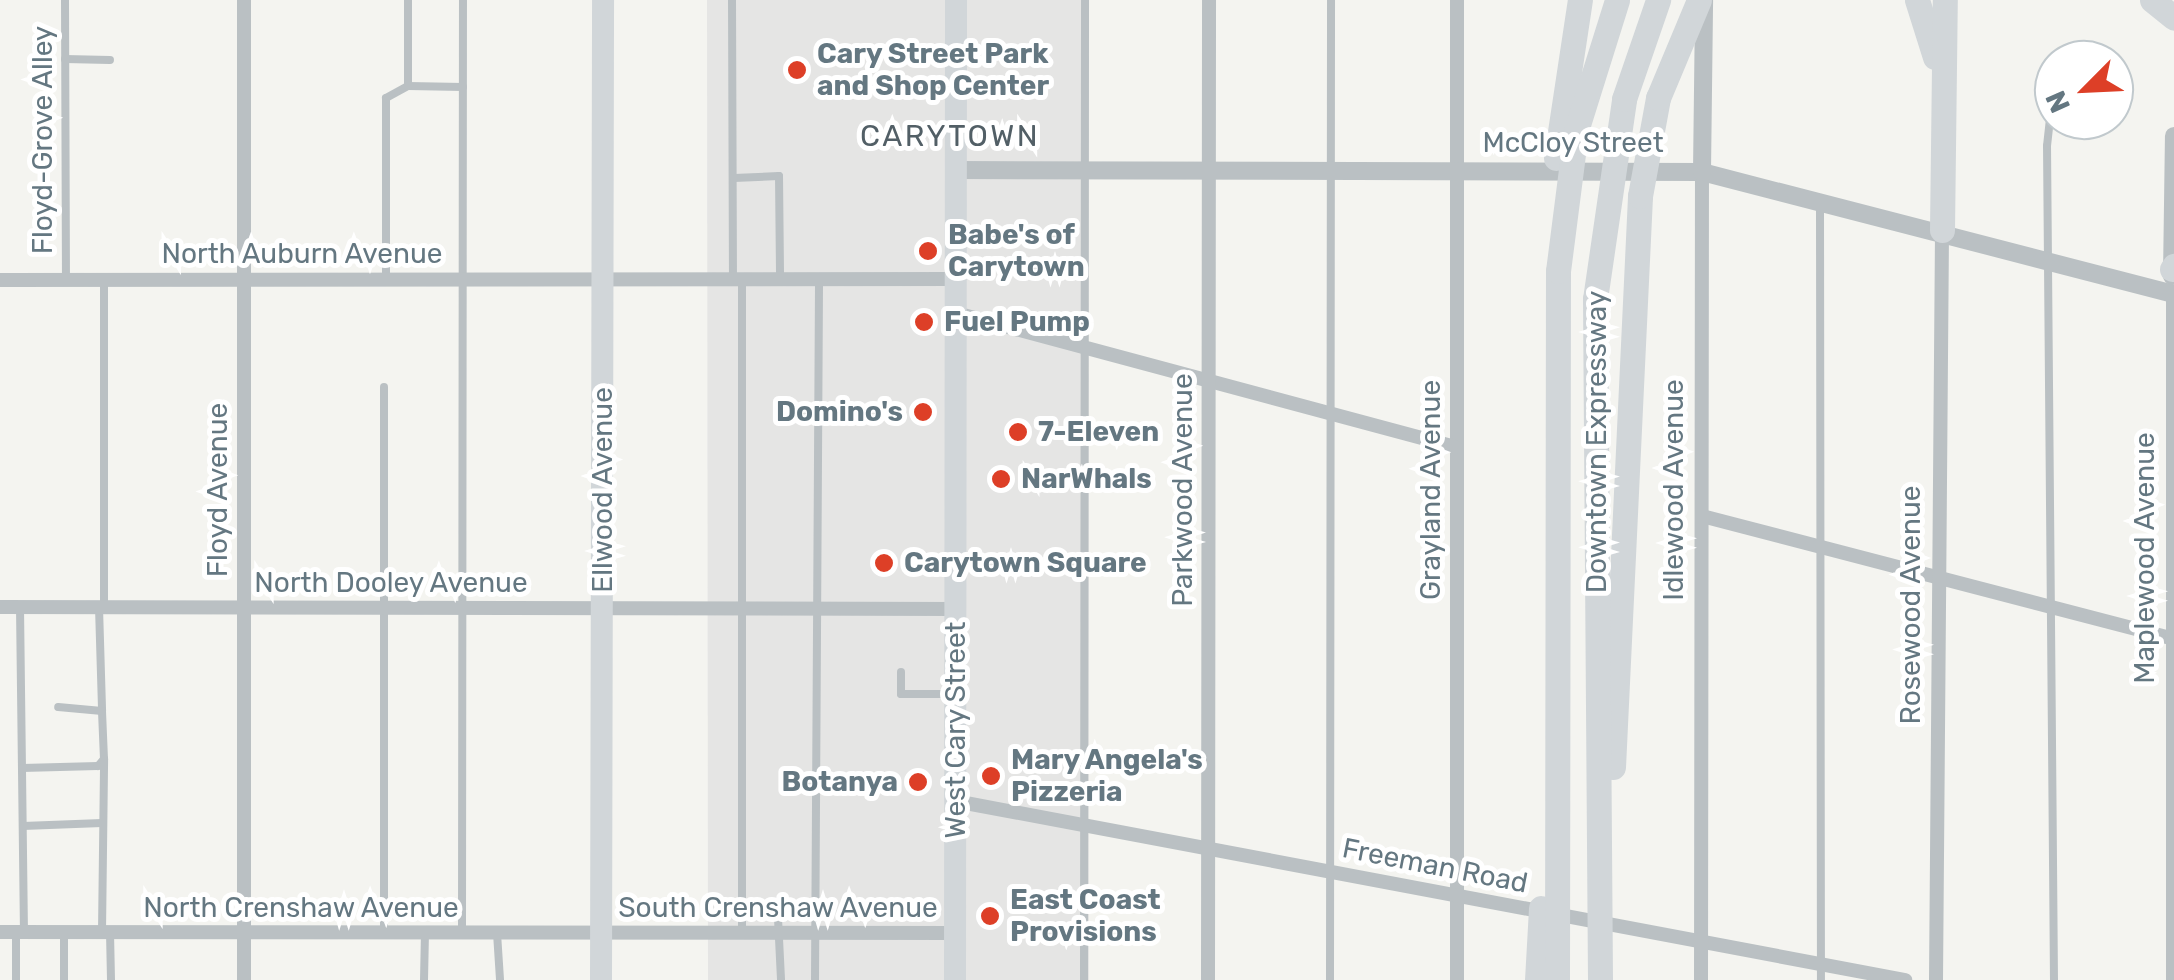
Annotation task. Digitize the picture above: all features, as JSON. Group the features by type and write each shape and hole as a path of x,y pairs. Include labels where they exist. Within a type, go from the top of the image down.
{"highway":[{"path":"1555,342 1545,298 1560,122 1580,0"},
{"name":"Downtown Expressway","path":"1556,810 1555,342 1563,202 1576,132 1617,0"},
{"name":"Downtown Expressway","path":"1600,891 1596,299 1614,148 1658,0"},
{"path":"1600,980 1600,891 1622,672 1640,196 1658,98 1701,0"},
{"path":"1917,0 1931,37 1943,104"},
{"path":"1942,230 1944,0"},
{"path":"2152,0 2174,18"},
{"path":"1536,980 1545,854 1556,810"},
{"path":"1556,810 1557,980"}],"main road":[{"name":"Ellwood Avenue","path":"601,980 603,0"},
{"name":"West Cary Street","path":"955,980 956,0"}],"street":[{"name":"Floyd Avenue","path":"244,0 244,980"},
{"name":"Parkwood Avenue","path":"1208,980 1209,0"},
{"name":"Grayland Avenue","path":"1456,0 1457,980"},
{"name":"Idlewood Avenue","path":"1701,0 1701,980"},
{"name":"Maplewood Avenue","path":"2172,980 2174,136"},
{"name":"McCloy Street","path":"956,170 1702,172 2051,260 2173,281"},
{"name":"Rosewood Avenue","path":"1936,980 1935,574 1942,230"},
{"name":"North Auburn Avenue","path":"0,280 956,279"},
{"path":"956,313 1455,448"},
{"path":"1702,516 2172,638"},
{"name":"North Dooley Avenue","path":"0,607 956,609"},
{"name":"Freeman Road","path":"955,801 1701,942 1821,972 1906,980"},
{"name":"North Crenshaw Avenue","path":"0,932 601,934"},
{"name":"South Crenshaw Avenue","path":"601,934 956,933"}],"lane":[{"name":"Floyd-Grove Alley","path":"66,0 66,280"},
{"path":"408,0 408,86"},
{"path":"462,933 463,0"},
{"path":"732,0 743,609 742,934"},
{"path":"1084,980 1085,0"},
{"path":"1330,980 1331,0"},
{"path":"66,60 110,60"},
{"path":"386,278 386,98 408,86 464,87"},
{"path":"2048,140 2054,980"},
{"path":"734,178 779,176 780,279"},
{"path":"1820,200 1821,972"},
{"path":"816,980 819,278"},
{"path":"104,281 102,823 111,980"},
{"path":"384,388 384,933"},
{"path":"16,980 22,826 20,607"},
{"path":"901,672 901,694 955,694"},
{"path":"58,707 102,711"},
{"path":"22,768 98,766 104,759"},
{"path":"22,826 102,823"},
{"path":"778,918 780,980"},
{"path":"64,932 64,980"},
{"path":"424,980 425,933"},
{"path":"497,933 500,980"}],"shaded area":[{"path":"707,0 1089,0 1089,980 708,980"}],"place":[{"name":"Cary Street Park and Shop Center","path":"797,70"},
{"name":"Babe's of Carytown","path":"928,251"},
{"name":"Fuel Pump","path":"924,322"},
{"name":"Domino's","path":"923,412"},
{"name":"7-Eleven","path":"1018,432"},
{"name":"NarWhals","path":"1001,479"},
{"name":"Carytown Square","path":"884,563"},
{"name":"Mary Angela's Pizzeria","path":"991,776"},
{"name":"Botanya","path":"918,782"},
{"name":"East Coast Provisions","path":"990,916"}],"district":[{"name":"CARYTOWN","path":"950,136"}]}
